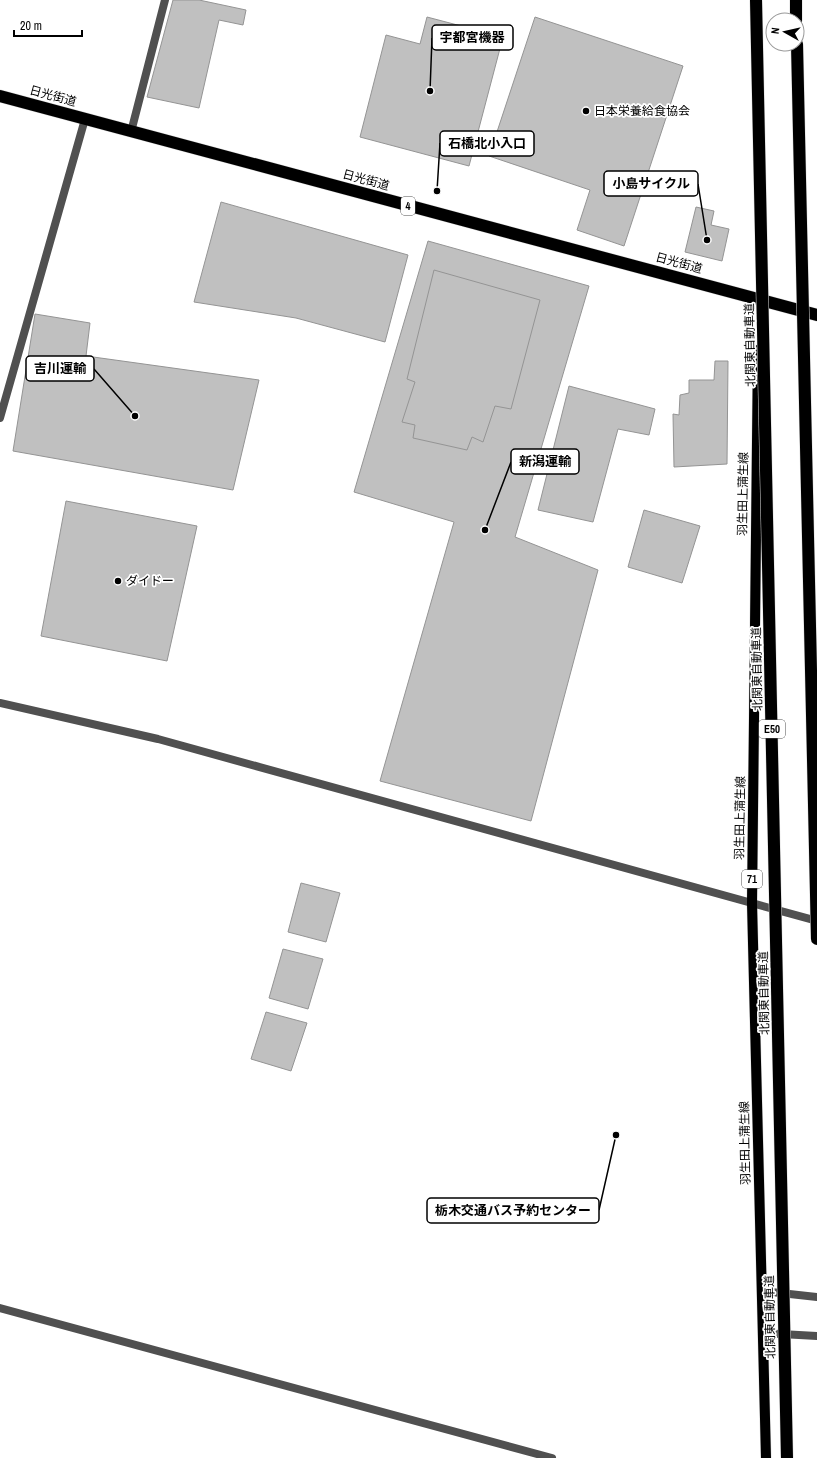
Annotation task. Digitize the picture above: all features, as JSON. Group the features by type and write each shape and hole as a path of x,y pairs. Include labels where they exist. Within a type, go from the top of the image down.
{"highway":[{"name":"北関東自動車道","path":"756,0 787,1458"},
{"path":"796,0 796,12"},
{"path":"797,52 817,939"},
{"name":"日光街道","path":"0,96 817,315"}],"main road":[{"name":"羽生田上蒲生線","path":"758,299 752,903 766,1458"}],"street":[{"path":"131,132 165,0"},
{"path":"0,418 85,120"},
{"path":"0,703 158,740 817,921"},
{"path":"762,1291 817,1297"},
{"path":"0,1308 552,1458"},
{"path":"763,1333 817,1336"}],"building":[{"path":"173,0 199,0 246,10 243,25 219,20 199,108 147,97"},
{"path":"427,17 503,37 469,166 360,137 386,35 420,44"},
{"name":"日本栄養給食協会","path":"535,17 683,66 624,246 577,230 590,190 489,156"},
{"path":"221,202 408,255 385,342 296,318 194,302"},
{"path":"696,207 714,211 711,225 729,229 722,261 685,252"},
{"path":"428,241 589,286 515,537 598,570 531,821 380,781 454,522 354,492"},
{"path":"434,270 540,300 511,409 495,406 483,442 472,437 467,450 413,438 415,425 402,422 415,382 407,379"},
{"path":"35,314 90,323 86,356 259,380 233,490 13,451"},
{"path":"715,361 728,361 727,464 674,467 673,414 679,415 680,395 689,393 689,380 714,380"},
{"path":"569,386 655,409 649,435 618,429 593,522 538,510"},
{"name":"ダイドー","path":"66,501 197,526 167,661 41,636"},
{"path":"644,510 700,526 682,583 628,567"},
{"path":"301,883 340,893 326,942 288,932"},
{"path":"283,949 323,959 308,1009 269,998"},
{"path":"266,1012 307,1023 291,1071 251,1059"}],"place":[{"name":"宇都宮機器","path":"430,91"},
{"name":"日本栄養給食協会","path":"586,111"},
{"name":"石橋北小入口","path":"437,191"},
{"name":"小島サイクル","path":"707,240"},
{"name":"吉川運輸","path":"135,416"},
{"name":"新潟運輸","path":"485,530"},
{"name":"ダイドー","path":"118,581"},
{"name":"栃木交通バス予約センター","path":"616,1135"}]}
